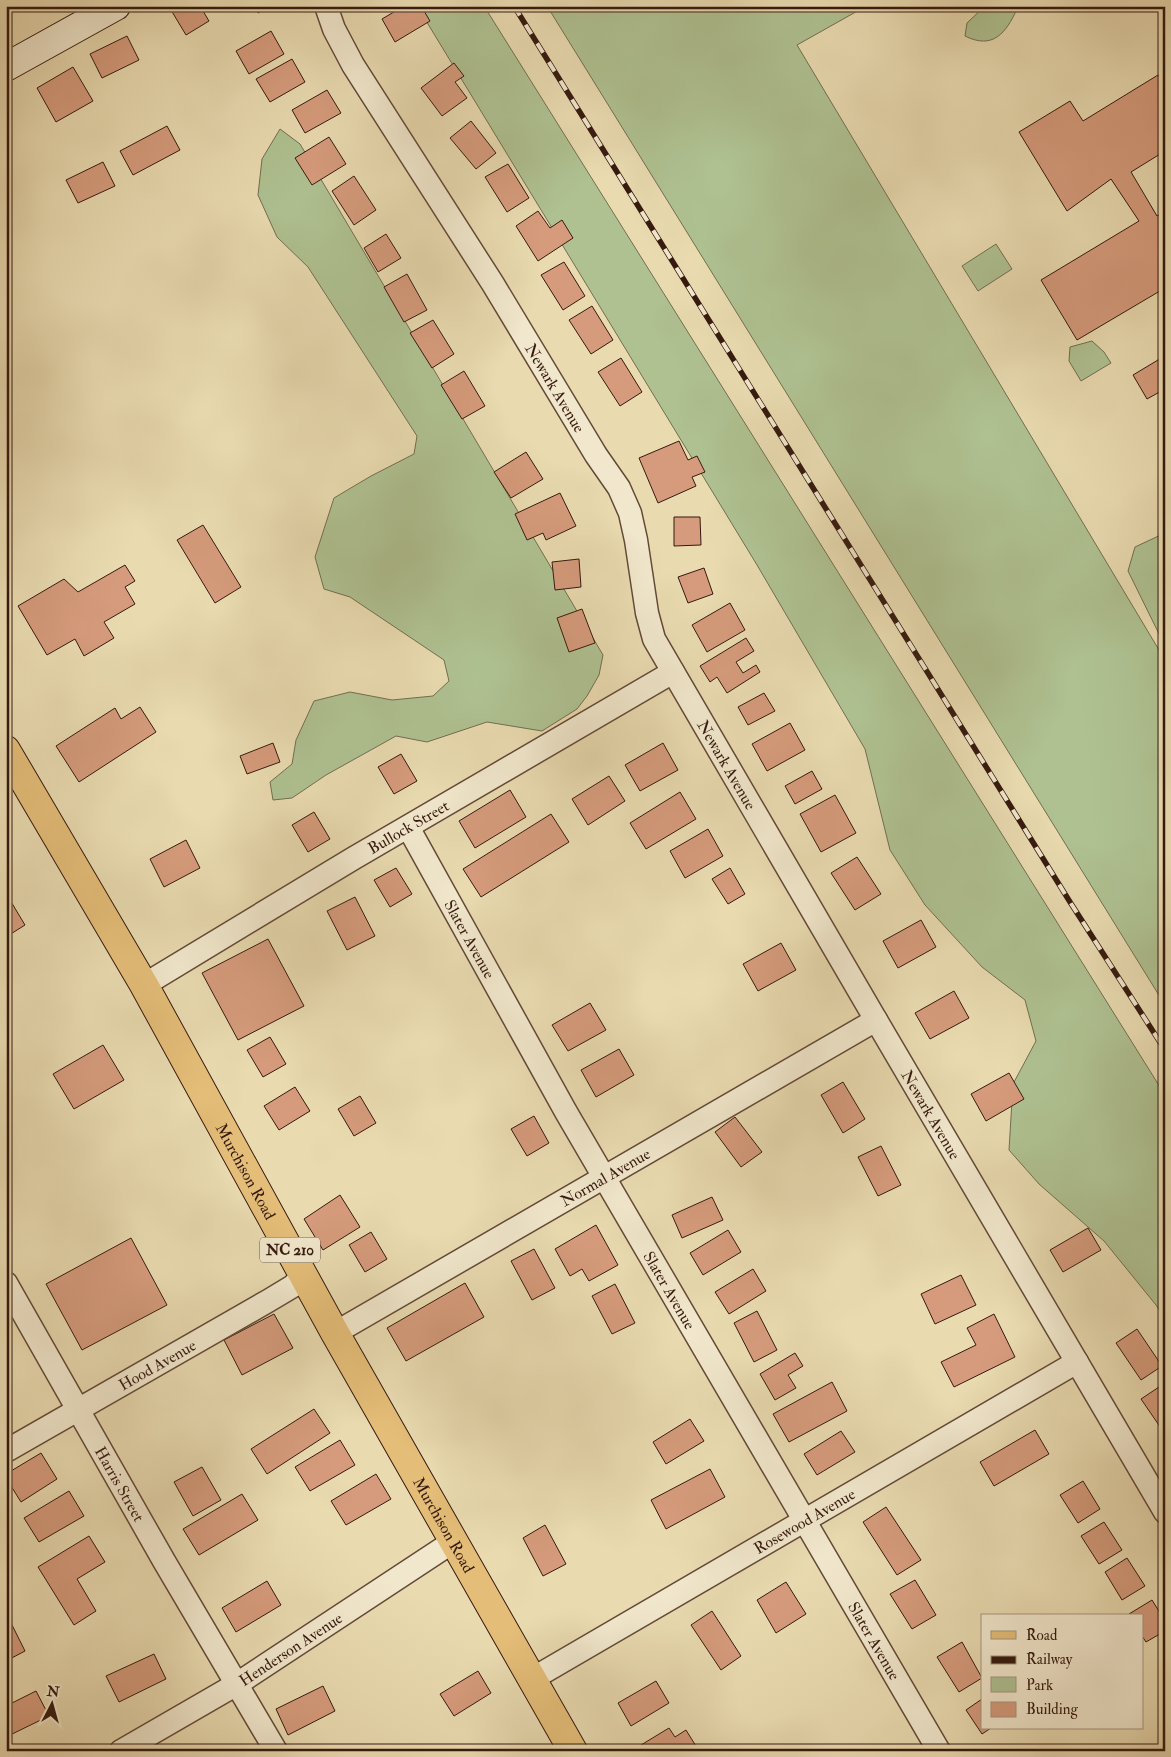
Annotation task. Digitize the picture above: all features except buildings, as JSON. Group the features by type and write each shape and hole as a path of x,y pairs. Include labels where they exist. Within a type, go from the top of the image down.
{"main road":[{"name":"Murchison Road","path":"6,750 144,985 335,1332 573,1751"}],"street":[{"path":"6,67 116,6"},
{"name":"Newark Avenue","path":"326,6 334,29 353,65 493,284 596,455 619,488 630,514 636,540 646,613 654,639 1165,1512"},
{"name":"Bullock Street","path":"144,985 354,858 673,672"},
{"name":"Slater Avenue","path":"408,827 604,1177 939,1751"},
{"name":"Normal Avenue","path":"335,1332 876,1020"},
{"name":"Hood Avenue","path":"6,1451 268,1301 293,1286 304,1274"},
{"name":"Harris Street","path":"6,1283 164,1561 276,1751"},
{"name":"Rosewood Avenue","path":"532,1679 1077,1362"},
{"name":"Henderson Avenue","path":"121,1751 237,1684 454,1541"}],"green space":[{"path":"417,6 484,6 1165,1095 1165,1319 1156,1305 1104,1241 1039,1184 1009,1150 1013,1084 1036,1041 1025,1000 982,967 925,905 890,850 865,749 757,565"},
{"path":"547,6 860,6 861,9 797,45 1165,660 1165,928 1163,930 1165,940 1165,1005"},
{"path":"985,6 1015,6 1017,9 1003,32 997,37 983,41 965,36 967,23"},
{"path":"280,129 300,144 603,655 599,675 577,709 542,731 487,722 427,742 396,736 326,775 292,798 273,800 270,782 292,764 296,740 314,701 350,692 392,700 433,696 449,681 444,660 350,597 324,589 315,557 334,498 414,454 417,436 308,267 277,237 258,195 262,159"},
{"path":"996,244 1012,269 978,291 962,266"},
{"path":"1092,341 1104,352 1111,363 1081,381 1069,361 1070,347"},
{"path":"1165,533 1165,646 1128,571 1135,547"}],"railway":[{"path":"514,6 1070,902 1165,1050"}]}
